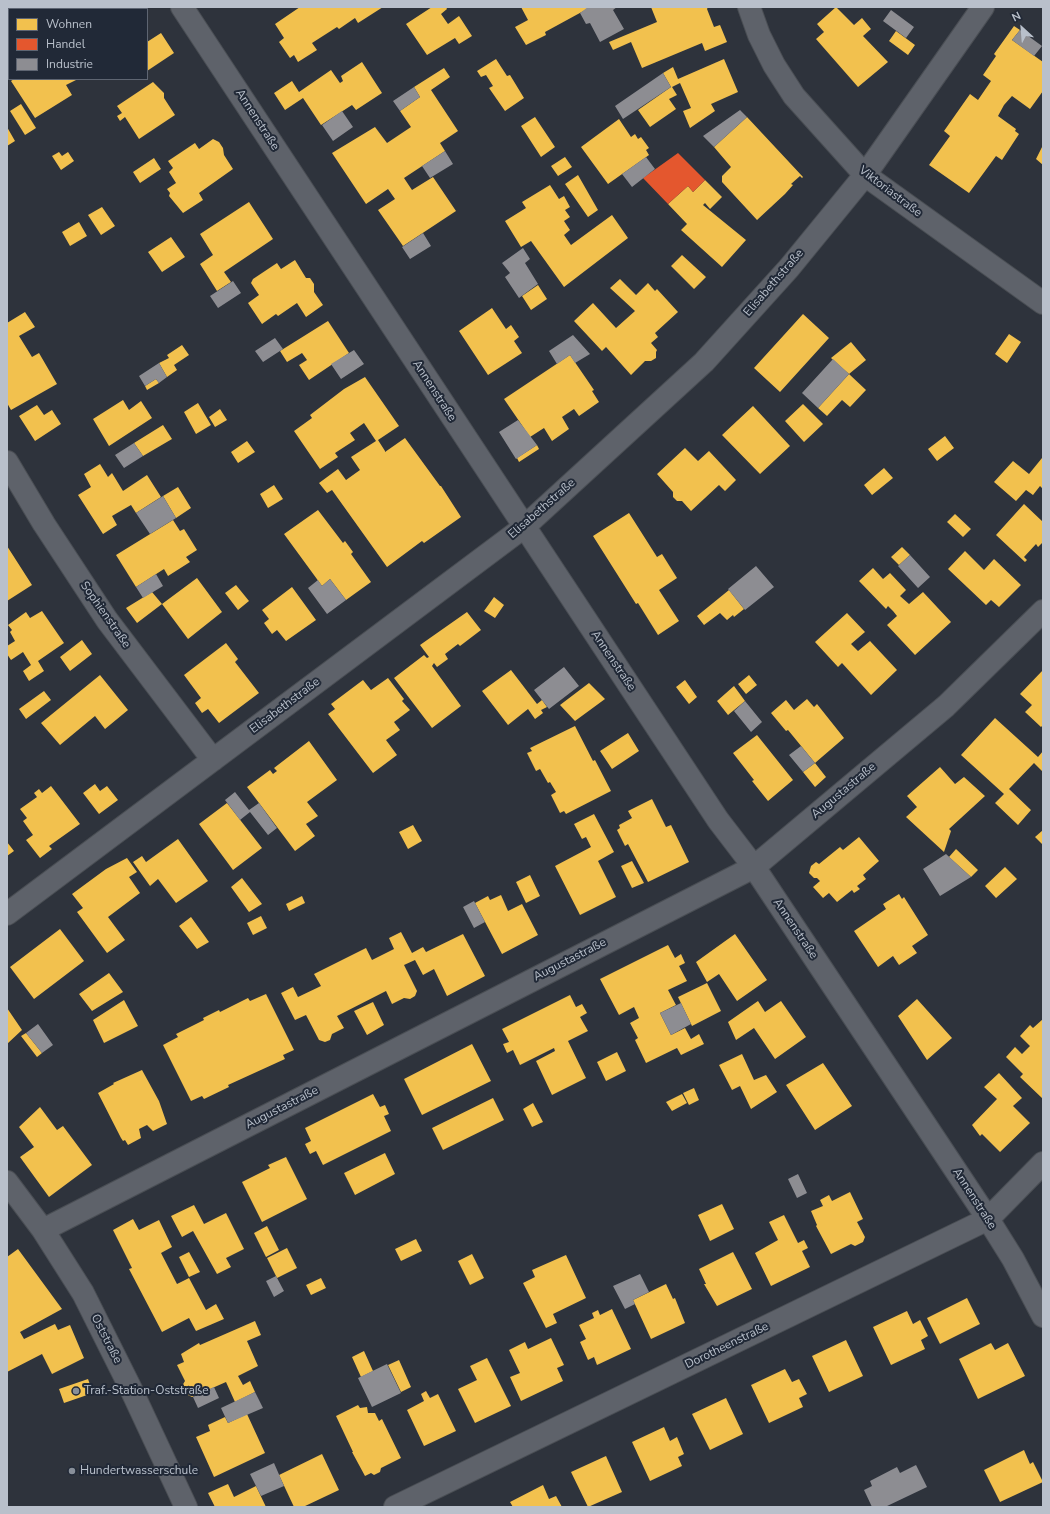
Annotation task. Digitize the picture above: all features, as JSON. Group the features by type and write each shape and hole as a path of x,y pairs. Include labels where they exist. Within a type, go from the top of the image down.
{"street":[{"name":"Annenstraße","path":"182,7 718,820 754,867 988,1219 1013,1259 1043,1316"},
{"name":"Viktoriastraße","path":"749,7 758,35 774,65 794,96 864,175 1043,302"},
{"name":"Elisabethstraße","path":"7,914 524,527 704,362 789,268 864,175 983,7"},
{"name":"Sophienstraße","path":"7,462 44,524 107,620 213,760"},
{"name":"Augustastraße","path":"42,1230 754,867 946,706 1043,611"},
{"name":"Dorotheenstraße","path":"395,1507 988,1219 1043,1163"},
{"name":"Oststraße","path":"7,1182 42,1230 82,1293 130,1387 186,1507"}],"building: Wohnen":[{"path":"145,7 146,8 116,8"},
{"path":"300,7 383,7 358,23 355,18 339,29 337,27 312,43 317,50 298,62 294,55 290,58 279,42 284,38 275,24"},
{"path":"432,7 446,7 447,9 441,14 448,24 459,16 472,36 459,44 455,38 427,55 406,24"},
{"path":"521,7 589,8 545,32 546,35 526,45 515,27 528,20"},
{"path":"651,7 708,7 707,9 714,27 720,25 727,42 705,51 702,43 642,68 631,42 613,50 609,42 657,22"},
{"path":"836,7 854,25 862,18 871,29 863,36 888,62 858,87 816,39 824,32 817,24"},
{"path":"1014,26 1020,30 1012,40 1043,62 1043,91 1030,109 1012,96 1004,105 998,116 1016,129 1015,131 1019,134 1002,160 996,156 969,193 929,165 950,136 944,131 970,94 978,100 991,81 983,75 996,56 994,54"},
{"path":"896,31 915,45 908,55 889,41"},
{"path":"161,33 174,53 148,70 148,41"},
{"path":"496,59 507,76 510,75 524,98 505,111 489,88 493,86 486,75 481,77 477,71"},
{"path":"724,59 738,92 711,104 715,111 690,128 683,111 691,108 680,83 672,87 677,95 669,99 676,109 650,127 638,110 671,87 663,73 673,67 678,79"},
{"path":"362,62 382,93 356,110 352,105 321,125 303,98 285,110 274,93 292,81 299,92 331,70 340,83 343,81 341,76"},
{"path":"444,68 450,77 431,90 458,131 440,143 445,151 404,178 412,190 433,177 456,211 403,246 378,210 395,199 388,189 366,204 332,153 375,127 387,143 411,127 400,111 420,97 414,87"},
{"path":"76,80 66,85 72,95 35,118 11,81"},
{"path":"153,82 164,93 164,98 175,115 139,139 125,117 120,121 117,116 122,113 117,106"},
{"path":"21,104 36,128 25,135 10,111"},
{"path":"535,117 555,147 541,157 521,126"},
{"path":"747,117 803,177 802,178 800,176 791,184 793,185 785,194 757,220 722,182 722,176 731,167 714,147"},
{"path":"619,119 631,137 635,134 638,139 641,137 649,148 646,150 649,155 608,184 581,147"},
{"path":"7,127 15,141 7,146"},
{"path":"213,139 219,142 223,148 224,155 233,169 199,193 203,200 183,213 169,196 170,193 167,189 176,183 169,172 173,168 168,161 195,143 199,149"},
{"path":"1043,145 1043,165 1036,159"},
{"path":"59,152 62,156 68,152 74,161 61,170 52,156"},
{"path":"565,157 572,167 558,176 551,166"},
{"path":"154,158 161,169 140,183 133,172"},
{"path":"578,175 598,210 588,217 565,184"},
{"path":"705,180 722,197 710,209 705,203 703,205 746,240 722,267 681,230 687,224 668,204 688,186 693,192"},
{"path":"550,185 559,199 564,196 570,207 565,210 570,217 564,221 570,230 564,235 571,245 612,215 628,238 564,287 531,241 521,247 505,221 526,208 522,202"},
{"path":"249,202 273,239 224,272 231,282 217,291 200,264 213,255 200,234"},
{"path":"102,207 115,226 101,235 88,215"},
{"path":"79,222 87,236 70,246 62,232"},
{"path":"171,237 185,257 162,272 148,252"},
{"path":"682,255 706,277 694,289 671,266"},
{"path":"295,260 306,278 310,278 314,284 314,292 323,305 306,317 297,303 278,316 276,314 262,324 248,303 259,295 251,283 253,279 277,263 281,269"},
{"path":"620,279 636,295 648,283 655,291 657,289 678,312 655,333 658,337 651,343 657,350 656,358 651,361 645,361 631,375 606,347 602,351 574,321 593,303 616,328 635,311 610,288"},
{"path":"538,285 547,299 531,310 522,296"},
{"path":"492,308 506,329 511,325 519,337 514,341 522,353 488,375 459,331"},
{"path":"25,312 35,327 19,336 32,357 39,353 57,384 11,410 7,403 7,323"},
{"path":"803,314 829,338 780,392 754,368"},
{"path":"328,321 349,353 309,380 299,365 307,360 302,353 287,362 280,351"},
{"path":"1009,334 1021,342 1007,363 995,354"},
{"path":"851,342 866,360 849,374 831,358"},
{"path":"182,345 189,355 174,365 177,370 167,377 159,363 169,358 167,355"},
{"path":"570,355 594,390 592,391 599,402 579,416 574,409 562,417 569,429 552,441 544,428 530,437 504,399"},
{"path":"849,374 866,390 850,407 842,400 827,416 818,408"},
{"path":"365,377 399,426 378,440 385,452 405,438 441,486 461,517 424,543 422,541 387,567 332,490 327,493 319,483 338,469 346,480 360,470 351,457 376,441 364,423 350,433 355,440 335,453 338,457 320,469 294,431 312,418 310,415 344,389"},
{"path":"156,379 159,383 147,390 145,386"},
{"path":"123,400 129,410 141,401 152,418 109,446 93,419"},
{"path":"198,403 211,425 196,434 184,412"},
{"path":"803,404 823,424 804,442 785,421"},
{"path":"37,405 44,415 52,410 61,424 35,441 19,416"},
{"path":"753,406 790,446 760,474 722,435"},
{"path":"220,409 227,420 215,427 209,417"},
{"path":"163,425 172,439 143,456 134,443"},
{"path":"945,436 954,448 937,461 928,449"},
{"path":"247,441 255,452 238,463 231,452"},
{"path":"537,445 539,449 519,462 517,458"},
{"path":"685,448 698,461 709,451 736,480 725,491 719,485 691,511 682,501 677,501 673,497 673,492 657,474"},
{"path":"1042,458 1043,489 1040,486 1033,495 1026,490 1016,501 994,482 1013,461 1029,474"},
{"path":"100,464 108,477 112,473 123,491 147,475 161,497 136,513 131,505 112,516 117,525 103,534 78,495 91,487 84,474"},
{"path":"884,468 893,478 872,495 864,485"},
{"path":"274,485 283,499 268,508 260,494"},
{"path":"178,487 191,508 176,518 163,496"},
{"path":"1024,504 1043,522 1043,542 1038,547 1036,544 1024,557 1027,560 1025,562 996,535"},
{"path":"318,510 343,543 345,541 353,552 351,554 371,582 346,600 330,579 322,586 284,534"},
{"path":"629,513 657,557 662,554 677,578 659,590 679,621 658,635 638,603 636,604 593,536"},
{"path":"955,514 971,529 963,537 947,522"},
{"path":"173,520 180,531 184,529 197,550 186,557 190,562 168,576 164,569 136,587 116,555"},
{"path":"7,546 32,585 7,601"},
{"path":"902,547 910,555 899,565 891,557"},
{"path":"965,551 984,570 994,559 1021,585 999,607 991,600 986,605 948,569"},
{"path":"873,568 883,579 890,573 906,590 900,596 909,604 923,592 951,622 915,655 887,625 897,616 888,606 886,609 859,581"},
{"path":"197,578 222,612 188,639 162,604"},
{"path":"236,585 249,601 238,610 225,593"},
{"path":"292,587 316,620 286,641 277,630 272,634 264,623 269,619 262,610"},
{"path":"729,590 744,609 734,617 733,615 727,620 720,613 704,625 697,616"},
{"path":"152,592 162,604 137,623 126,608"},
{"path":"494,597 504,605 495,618 484,611"},
{"path":"42,611 64,643 38,661 44,671 29,681 23,671 31,665 23,652 11,660 7,654 7,646 15,641 10,632 12,630 8,625 26,612 30,618"},
{"path":"467,612 481,630 460,646 458,644 445,654 448,659 437,667 434,663 432,666 461,706 432,728 394,678 424,655 427,658 429,657 420,645"},
{"path":"847,613 865,632 851,644 858,651 870,641 897,670 871,695 842,663 838,667 815,642"},
{"path":"82,640 92,654 70,671 60,657"},
{"path":"226,643 238,659 235,662 259,693 219,723 208,709 202,713 195,703 201,698 184,675"},
{"path":"511,670 537,704 542,700 547,707 541,710 543,713 535,719 528,709 508,725 482,691"},
{"path":"1043,670 1043,725 1041,727 1025,712 1032,705 1020,694"},
{"path":"100,675 128,710 105,729 95,716 60,745 41,723"},
{"path":"749,675 757,685 746,694 738,684"},
{"path":"388,678 404,699 402,701 410,710 394,722 400,730 386,740 397,755 373,773 328,714 335,709 331,704 363,680 371,690"},
{"path":"685,680 697,697 689,704 676,687"},
{"path":"589,683 605,699 575,721 560,705"},
{"path":"734,686 745,701 728,715 717,701"},
{"path":"44,691 51,700 26,719 19,709"},
{"path":"807,699 814,707 817,704 844,738 815,763 788,730 786,731 771,713 786,700 794,710"},
{"path":"995,718 1038,757 1043,751 1043,772 1034,763 1009,789 1031,810 1018,825 995,803 1004,794 961,755"},
{"path":"575,726 593,761 595,760 611,791 566,814 564,811 560,813 551,795 556,792 550,782 548,783 540,769 536,771 527,753 532,751 530,748"},
{"path":"628,733 639,751 612,769 600,751"},
{"path":"757,735 793,780 768,801 733,753"},
{"path":"309,741 337,780 307,802 318,816 306,824 315,836 295,851 247,787 270,770 273,774 277,771 274,768"},
{"path":"815,763 826,777 815,787 803,772"},
{"path":"940,767 955,784 964,777 985,796 949,829 951,831 944,852 906,817 917,807 907,796"},
{"path":"95,784 100,791 107,786 118,800 99,814 83,793"},
{"path":"51,786 80,824 49,846 52,849 40,858 26,840 33,835 23,821 27,818 20,809 37,797 34,793 39,789 42,793"},
{"path":"652,799 666,827 671,825 689,862 648,882 628,844 625,846 617,830 620,828 619,825 632,818 628,811"},
{"path":"227,803 262,848 233,870 199,824"},
{"path":"594,814 614,852 598,861 616,897 580,915 555,866 591,847 586,837 582,839 574,824"},
{"path":"413,825 422,841 408,849 399,832"},
{"path":"1043,830 1043,845 1035,837"},
{"path":"859,837 879,861 863,875 866,879 857,886 860,889 854,893 852,890 837,902 829,893 823,898 813,887 820,881 809,873 811,866 816,862 819,864 840,847 843,850"},
{"path":"178,839 208,881 176,903 158,879 150,886 133,862 142,856 146,862"},
{"path":"7,842 14,851 7,856"},
{"path":"956,849 978,870 971,877 949,857"},
{"path":"127,858 137,872 129,877 140,893 108,917 125,940 107,953 77,912 83,908 72,894 106,869"},
{"path":"632,861 644,883 632,888 621,866"},
{"path":"1005,867 1017,879 996,898 985,886"},
{"path":"530,875 540,896 526,903 516,882"},
{"path":"242,878 262,904 249,912 231,887"},
{"path":"899,894 902,899 904,897 928,935 912,946 917,953 899,965 893,956 878,967 854,931 886,909 883,904"},
{"path":"501,895 508,911 522,904 538,935 502,954 475,903 488,896 490,900"},
{"path":"302,896 305,903 289,911 286,904"},
{"path":"261,916 267,928 253,935 247,923"},
{"path":"191,917 209,942 197,949 179,926"},
{"path":"60,929 84,961 34,999 10,967"},
{"path":"401,932 412,953 423,947 426,952 463,934 485,976 447,996 434,969 423,975 415,960 404,965 417,991 415,996 410,999 404,998 392,1004 386,991 337,1016 344,1028 332,1034 330,1040 325,1042 319,1040 306,1015 295,1020 281,993 293,987 298,997 321,986 314,974 366,948 372,960 394,949 389,938"},
{"path":"735,934 767,980 737,1001 719,974 707,982 696,962"},
{"path":"668,945 675,958 681,954 685,963 679,966 687,981 668,990 676,1005 660,1013 671,1035 685,1028 691,1039 699,1034 704,1044 681,1055 677,1048 646,1063 635,1040 638,1038 630,1023 639,1018 634,1007 619,1015 600,979"},
{"path":"109,973 123,992 92,1011 79,994"},
{"path":"707,983 721,1011 692,1026 678,997"},
{"path":"266,994 294,1050 283,1055 285,1059 228,1085 229,1087 204,1099 202,1096 191,1101 163,1045 178,1037 176,1034 204,1020 203,1018 219,1010 220,1012 248,998 250,1001"},
{"path":"570,995 576,1007 582,1004 587,1013 580,1017 588,1031 568,1041 586,1078 552,1095 536,1061 555,1051 554,1048 520,1065 513,1050 507,1053 503,1044 509,1042 502,1029"},
{"path":"917,999 952,1038 927,1060 898,1016"},
{"path":"124,1000 138,1026 104,1043 93,1020"},
{"path":"758,1001 765,1012 781,1001 806,1037 775,1059 754,1028 736,1040 728,1022"},
{"path":"373,1002 384,1025 367,1035 354,1011"},
{"path":"7,1008 22,1030 7,1044"},
{"path":"1043,1019 1043,1099 1020,1077 1023,1074 1006,1057 1015,1047 1022,1054 1030,1046 1020,1036 1030,1025 1033,1028"},
{"path":"26,1033 42,1053 37,1057 21,1036"},
{"path":"472,1044 491,1081 422,1115 404,1079"},
{"path":"617,1052 626,1071 606,1081 597,1062"},
{"path":"742,1054 754,1080 766,1075 777,1092 751,1109 740,1086 732,1090 719,1065"},
{"path":"823,1063 852,1106 815,1130 786,1085"},
{"path":"142,1070 159,1101 167,1124 153,1131 147,1125 139,1129 141,1138 128,1145 125,1140 123,1141 121,1138 98,1093 114,1084 113,1083"},
{"path":"999,1073 1022,1098 1013,1106 1030,1123 1000,1152 982,1134 980,1136 972,1125 997,1099 984,1087"},
{"path":"694,1088 699,1100 689,1105 683,1093"},
{"path":"373,1094 380,1107 385,1105 389,1114 384,1116 391,1131 323,1165 316,1151 310,1154 305,1144 311,1141 305,1128"},
{"path":"682,1094 687,1103 672,1111 666,1102"},
{"path":"493,1098 504,1120 443,1150 432,1128"},
{"path":"533,1103 543,1122 532,1127 523,1109"},
{"path":"40,1107 57,1130 63,1126 92,1165 49,1197 20,1157 34,1147 19,1127"},
{"path":"385,1153 395,1174 355,1195 344,1173"},
{"path":"286,1157 307,1199 262,1222 242,1182 270,1168 268,1165"},
{"path":"850,1192 863,1219 857,1222 865,1237 863,1242 855,1246 851,1244 831,1254 816,1226 817,1225 811,1211 823,1206 820,1200 829,1195 832,1201"},
{"path":"722,1204 734,1229 710,1241 698,1215"},
{"path":"194,1205 204,1224 226,1213 244,1249 226,1258 231,1267 217,1274 193,1231 182,1237 171,1216"},
{"path":"784,1215 798,1243 804,1240 808,1248 802,1251 810,1267 771,1286 755,1253 778,1240 769,1222"},
{"path":"133,1219 139,1230 159,1220 172,1247 161,1253 177,1284 189,1278 206,1310 216,1304 224,1319 196,1331 189,1318 162,1332 129,1269 132,1268 113,1230"},
{"path":"267,1226 279,1250 266,1257 254,1233"},
{"path":"416,1239 422,1251 401,1261 395,1249"},
{"path":"287,1248 297,1268 277,1278 267,1258"},
{"path":"18,1249 62,1309 20,1332 24,1339 55,1324 58,1330 70,1325 84,1358 52,1374 42,1354 7,1372 7,1257"},
{"path":"189,1252 200,1272 189,1277 179,1257"},
{"path":"733,1252 752,1289 717,1306 704,1284 706,1284 699,1269"},
{"path":"472,1254 484,1278 470,1285 458,1261"},
{"path":"566,1255 586,1298 553,1314 557,1323 546,1328 523,1283 535,1277 532,1270"},
{"path":"321,1278 326,1288 311,1295 306,1285"},
{"path":"666,1284 673,1299 675,1298 685,1323 651,1339 633,1300"},
{"path":"967,1298 980,1324 940,1344 927,1318"},
{"path":"612,1309 631,1349 597,1365 594,1357 588,1360 580,1342 586,1339 579,1325 594,1318 592,1313 598,1310 600,1315"},
{"path":"907,1311 913,1324 920,1320 928,1336 921,1340 925,1349 891,1365 873,1327"},
{"path":"255,1321 261,1335 247,1341 258,1366 238,1376 243,1385 250,1381 255,1392 235,1402 226,1382 192,1397 186,1394 182,1386 185,1381 177,1365 184,1362 181,1354 199,1343 200,1345"},
{"path":"551,1338 564,1365 557,1368 563,1381 521,1401 510,1377 520,1373 509,1350 525,1342 528,1349"},
{"path":"846,1340 863,1376 829,1392 812,1356"},
{"path":"991,1343 995,1350 1008,1343 1025,1376 978,1399 959,1359"},
{"path":"364,1351 373,1371 361,1377 352,1357"},
{"path":"487,1358 511,1406 475,1423 458,1389 477,1380 470,1366"},
{"path":"399,1360 411,1387 401,1392 388,1365"},
{"path":"785,1369 792,1382 799,1379 807,1394 799,1398 803,1407 769,1423 751,1385"},
{"name":"Traf.-Station-Oststraße","path":"88,1379 93,1393 64,1403 59,1389"},
{"path":"426,1391 430,1398 438,1394 456,1431 424,1446 407,1410 424,1401 421,1394"},
{"path":"726,1398 743,1434 710,1450 692,1414"},
{"path":"358,1405 360,1408 367,1407 368,1413 375,1413 379,1421 382,1419 401,1458 381,1468 380,1472 374,1475 371,1473 365,1476 352,1452 336,1416"},
{"path":"247,1414 265,1453 214,1477 196,1437 210,1431 208,1425 225,1417 228,1423"},
{"path":"664,1427 670,1441 677,1437 684,1454 678,1457 682,1466 650,1481 632,1442"},
{"path":"1024,1450 1030,1464 1033,1462 1043,1482 1000,1502 984,1470"},
{"path":"322,1454 339,1490 303,1507 294,1507 279,1475"},
{"path":"606,1456 622,1492 588,1507 571,1472"},
{"path":"228,1484 234,1497 256,1486 266,1507 215,1507 208,1493"},
{"path":"543,1485 549,1499 556,1496 562,1507 513,1507 510,1502"}],"building: Handel":[{"path":"678,153 705,180 693,192 688,186 668,204 643,178"}],"building: Industrie":[{"path":"588,7 617,7 613,10 624,29 600,42 590,23 586,24 580,13"},
{"path":"891,10 914,27 906,38 883,21"},
{"path":"1020,30 1042,46 1034,56 1012,40"},
{"path":"663,73 671,87 623,119 615,106"},
{"path":"414,87 420,97 400,111 393,101"},
{"path":"740,110 747,117 714,147 703,136"},
{"path":"342,111 353,127 333,141 322,125"},
{"path":"445,151 453,164 430,178 422,166"},
{"path":"646,157 655,169 632,187 622,174"},
{"path":"423,233 431,246 410,259 402,247"},
{"path":"523,248 530,259 525,263 538,284 519,298 505,277 510,273 502,263"},
{"path":"233,281 241,293 218,308 210,296"},
{"path":"573,335 590,354 575,363 570,355 557,364 549,351"},
{"path":"275,338 283,349 263,362 255,351"},
{"path":"354,350 364,364 341,379 331,364"},
{"path":"833,359 849,374 818,408 802,393"},
{"path":"159,363 167,377 159,383 156,379 145,386 139,376"},
{"path":"518,420 537,445 516,459 499,432"},
{"path":"134,443 143,456 124,468 115,455"},
{"path":"163,496 176,518 150,534 136,513"},
{"path":"910,555 930,577 918,588 898,566"},
{"path":"756,566 774,587 745,610 728,589"},
{"path":"156,574 163,586 143,598 136,587"},
{"path":"330,579 346,600 327,614 308,588 318,580 322,586"},
{"path":"564,667 579,686 549,709 534,690"},
{"path":"745,701 762,722 751,732 734,711"},
{"path":"801,746 815,763 803,772 789,755"},
{"path":"235,792 249,810 259,803 277,828 268,835 250,812 240,820 225,800"},
{"path":"946,854 971,877 940,896 923,869"},
{"path":"474,901 485,922 474,928 463,907"},
{"path":"681,1003 691,1024 671,1035 660,1013"},
{"path":"38,1024 53,1045 42,1053 26,1033"},
{"path":"798,1174 807,1193 797,1198 788,1179"},
{"path":"640,1274 649,1292 633,1300 635,1304 625,1309 613,1286"},
{"path":"276,1276 284,1291 274,1297 266,1281"},
{"path":"387,1364 401,1393 372,1407 358,1378"},
{"path":"214,1387 219,1398 198,1408 193,1397"},
{"path":"255,1392 263,1408 228,1423 221,1408"},
{"path":"274,1463 284,1486 261,1496 250,1474"},
{"path":"916,1465 927,1487 885,1507 872,1507 864,1490 872,1486 870,1481 897,1467 900,1473"}],"place":[{"name":"Traf.-Station-Oststraße","path":"76,1391"},
{"name":"Hundertwasserschule","path":"72,1471"}]}
